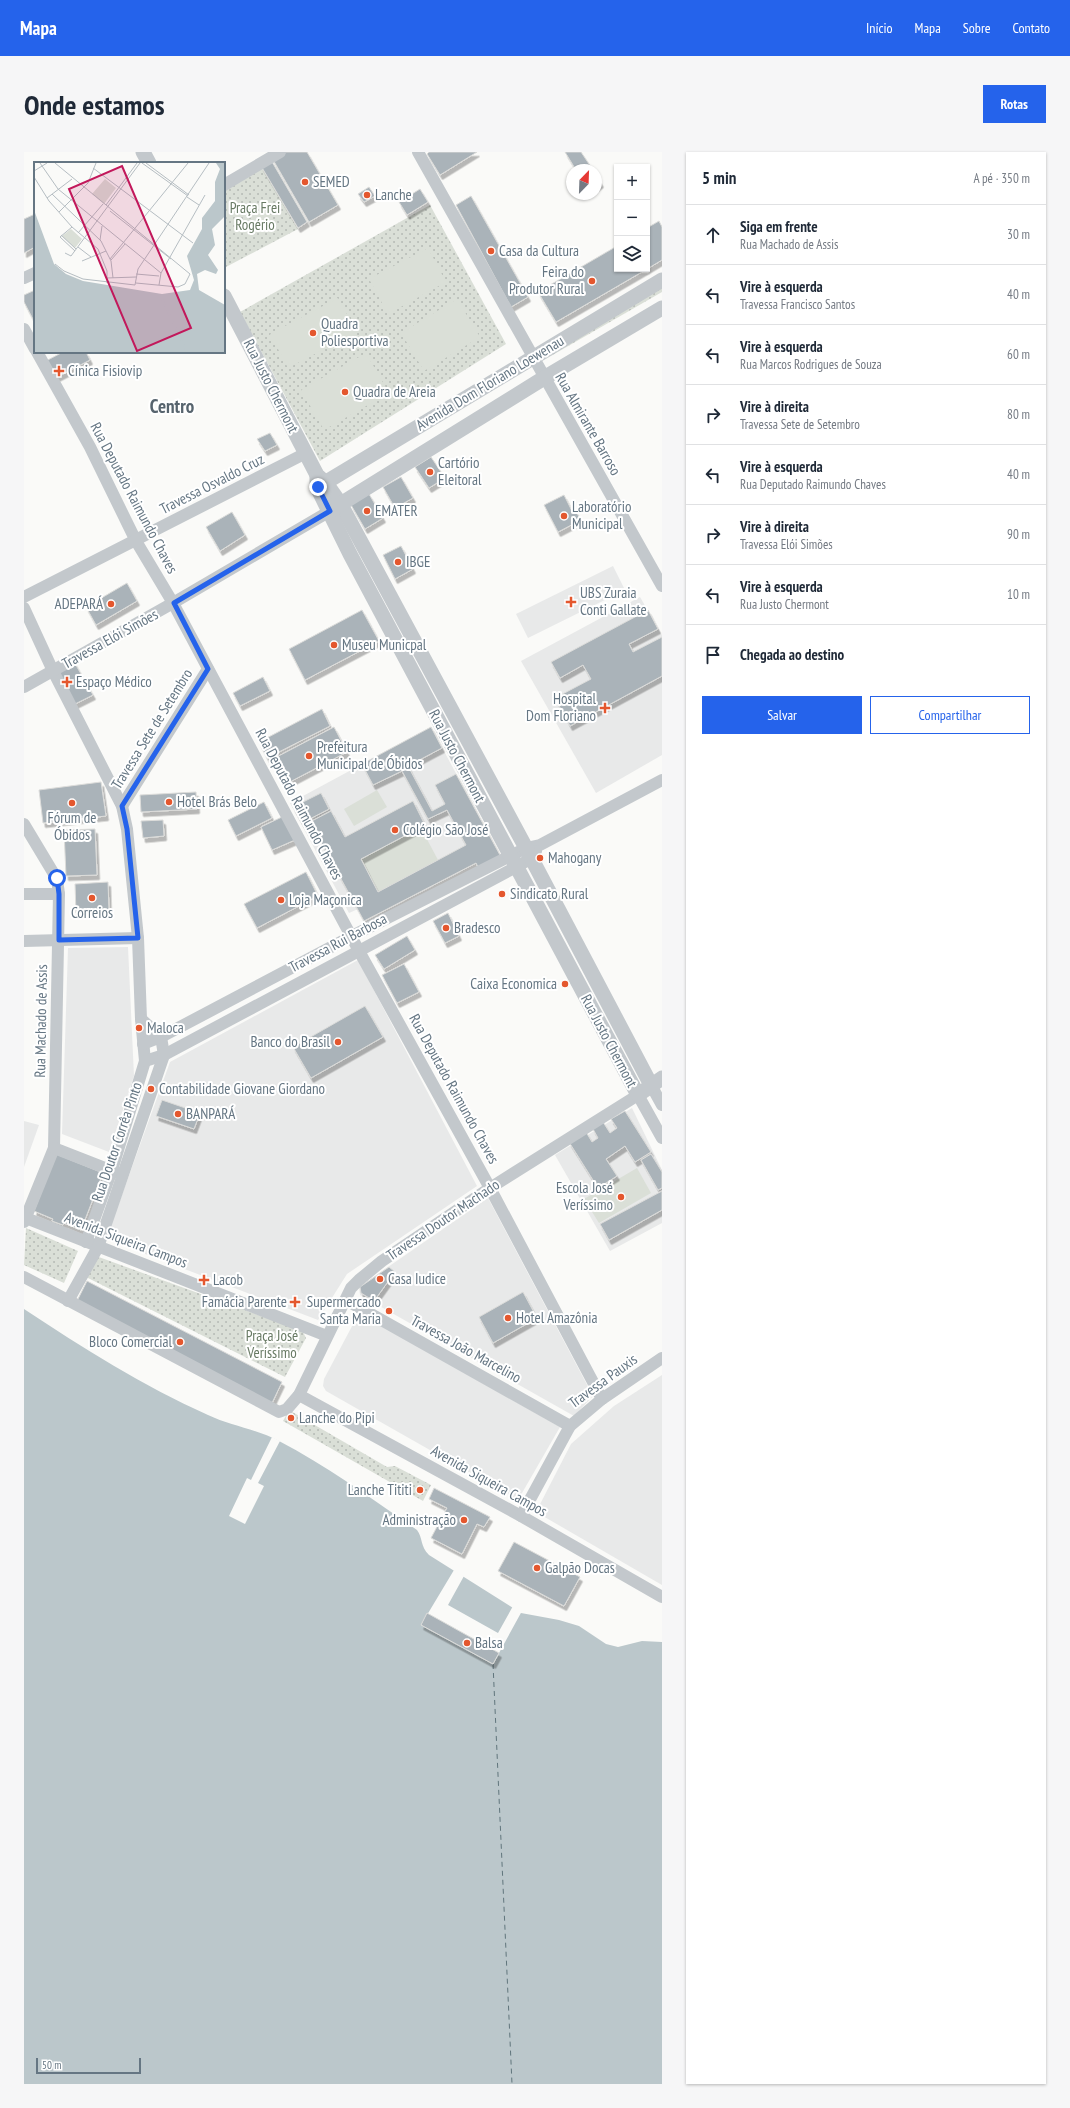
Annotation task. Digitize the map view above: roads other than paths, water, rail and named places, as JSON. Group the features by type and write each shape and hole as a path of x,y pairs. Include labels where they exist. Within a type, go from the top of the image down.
{"street":[{"path":"143,152 148,162"},
{"path":"225,184 280,152"},
{"name":"Rua Almirante Barroso","path":"418,152 662,586"},
{"path":"24,278 34,273"},
{"name":"Avenida Dom Floriano Loewenau","path":"320,482 662,280"},
{"name":"Rua Justo Chermont","path":"225,298 320,482 533,850 657,1082 662,1105"},
{"name":"Avenida Dom Floriano Loewenau","path":"335,507 544,378 662,308"},
{"path":"24,330 34,347"},
{"name":"Rua Deputado Raimundo Chaves","path":"38,353 90,447 136,541 174,603 359,951 490,1188 602,1399"},
{"name":"Travessa Osvaldo Cruz","path":"24,597 306,453"},
{"name":"Rua Justo Chermont","path":"335,507 354,560 513,862 662,1138"},
{"name":"Travessa Elói Simões","path":"24,687 174,603 335,507"},
{"path":"24,608 53,671 122,806 127,829 138,938 141,1019 145,1061"},
{"name":"Travessa Sete de Setembro","path":"122,806 208,669"},
{"name":"Travessa Rui Barbosa","path":"145,1061 164,1055 359,951 533,850 662,780"},
{"name":"Rua Machado de Assis","path":"24,824 57,878 59,894 54,1148 25,1220"},
{"name":"Travessa Rui Barbosa","path":"143,1044 161,1037 352,936 513,862"},
{"path":"24,894 59,894"},
{"path":"24,941 138,938"},
{"path":"141,1019 161,1037"},
{"name":"Rua Doutor Corrêa Pinto","path":"68,1301 98,1246 164,1055 161,1037"},
{"name":"Rua Doutor Corrêa Pinto","path":"86,1242 112,1170 145,1061"},
{"name":"Travessa Doutor Machado","path":"68,1301 279,1412 287,1409 299,1395 327,1336 355,1284 382,1261 490,1188 657,1082"},
{"path":"54,1148 123,1175"},
{"name":"Avenida Siqueira Campos","path":"25,1220 98,1246 327,1336"},
{"path":"24,1277 68,1301"},
{"name":"Travessa João Marcelino","path":"346,1300 570,1426"},
{"name":"Travessa Pauxis","path":"520,1516 570,1426 602,1399 662,1358"},
{"name":"Avenida Siqueira Campos","path":"299,1395 520,1516 662,1597"}],"place":[{"name":"SEMED","path":"305,182"},
{"name":"Lanche","path":"367,195"},
{"name":"Casa da Cultura","path":"491,251"},
{"name":"Feira do Produtor Rural","path":"592,281"},
{"name":"Quadra Poliesportiva","path":"313,333"},
{"name":"Cínica Fisiovip","path":"59,371"},
{"name":"Quadra de Areia","path":"345,392"},
{"name":"Cartório Eleitoral","path":"430,472"},
{"name":"EMATER","path":"367,511"},
{"name":"Laboratório Municipal","path":"564,516"},
{"name":"IBGE","path":"398,562"},
{"name":"UBS Zuraia Conti Gallate","path":"571,602"},
{"name":"ADEPARÁ","path":"111,604"},
{"name":"Museu Municpal","path":"334,645"},
{"name":"Espaço Médico","path":"67,682"},
{"name":"Hospital Dom Floriano","path":"605,708"},
{"name":"Prefeitura Municipal de Óbidos","path":"309,756"},
{"name":"Hotel Brás Belo","path":"169,802"},
{"name":"Fórum de Óbidos","path":"72,803"},
{"name":"Colégio São José","path":"395,830"},
{"name":"Mahogany","path":"540,858"},
{"name":"Sindicato Rural","path":"502,894"},
{"name":"Correios","path":"92,898"},
{"name":"Loja Maçonica","path":"281,900"},
{"name":"Bradesco","path":"446,928"},
{"name":"Caixa Economica","path":"565,984"},
{"name":"Maloca","path":"139,1028"},
{"name":"Banco do Brasil","path":"338,1042"},
{"name":"Contabilidade Giovane Giordano","path":"151,1089"},
{"name":"BANPARÁ","path":"178,1114"},
{"name":"Escola José Veríssimo","path":"621,1197"},
{"name":"Casa Iudice","path":"380,1279"},
{"name":"Lacob","path":"204,1280"},
{"name":"Famácia Parente","path":"295,1302"},
{"name":"Supermercado Santa Maria","path":"389,1311"},
{"name":"Hotel Amazônia","path":"508,1318"},
{"name":"Bloco Comercial","path":"180,1342"},
{"name":"Lanche do Pipi","path":"291,1418"},
{"name":"Lanche Tititi","path":"420,1490"},
{"name":"Administração","path":"464,1520"},
{"name":"Galpão Docas","path":"537,1568"},
{"name":"Balsa","path":"467,1643"}],"district":[{"name":"Centro","path":"172,406"}],"park label":[{"name":"Praça Frei Rogério","path":"255,216"},
{"name":"Praça José Veríssimo","path":"272,1344"}]}
